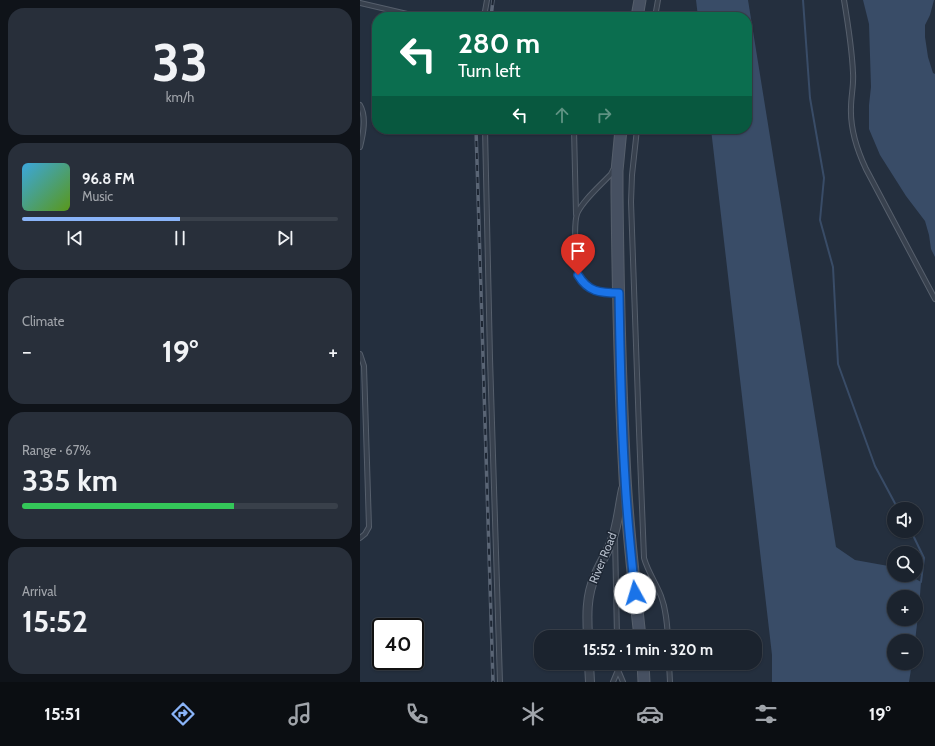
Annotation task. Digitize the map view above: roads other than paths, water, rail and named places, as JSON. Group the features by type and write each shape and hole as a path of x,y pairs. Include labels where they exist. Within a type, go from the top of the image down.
{"street":[{"path":"638,12 640,0"},
{"path":"621,134 616,193 622,413 628,528 639,630"},
{"name":"River Road","path":"588,630 587,607 594,577 611,544 615,532 625,478"},
{"path":"589,670 590,682"},
{"path":"643,670 644,682"}],"lane":[{"path":"485,12 486,0"},
{"path":"656,12 658,0"},
{"path":"844,0 852,55 852,122 859,153 935,299"},
{"path":"360,3 399,12"},
{"path":"360,105 363,110 364,128 360,147"},
{"path":"485,134 500,682"},
{"path":"574,134 575,226 578,275 584,284 595,291 619,293"},
{"path":"636,134 631,202 644,558 649,573 662,598 667,630"},
{"path":"576,218 582,206 611,174 616,164 619,151"},
{"path":"360,354 364,366 369,527 365,534 360,538"},
{"path":"360,446 366,446"},
{"path":"615,532 617,630"},
{"path":"613,682 617,670"},
{"path":"619,670 623,682"},
{"path":"669,670 670,682"}],"water":[{"path":"696,0 748,0 750,12 697,12"},
{"path":"863,0 934,0 930,15 925,25 925,37 928,57 933,73 935,74 935,257 931,249 925,221 906,196 880,155 869,129 871,87 869,24"},
{"path":"752,25 836,547 855,560 887,566 887,582 921,582 920,590 887,590 887,626 917,626 916,634 887,634 887,670 911,670 909,682 772,682 772,655 712,134 752,134"}],"waterway":[{"path":"803,0 810,98 824,178 820,220 833,267 838,364 875,466 894,502"},
{"path":"914,538 918,546"},
{"path":"923,556 923,566"}],"railway":[{"path":"492,12 493,0"},
{"path":"476,134 493,682"}]}
